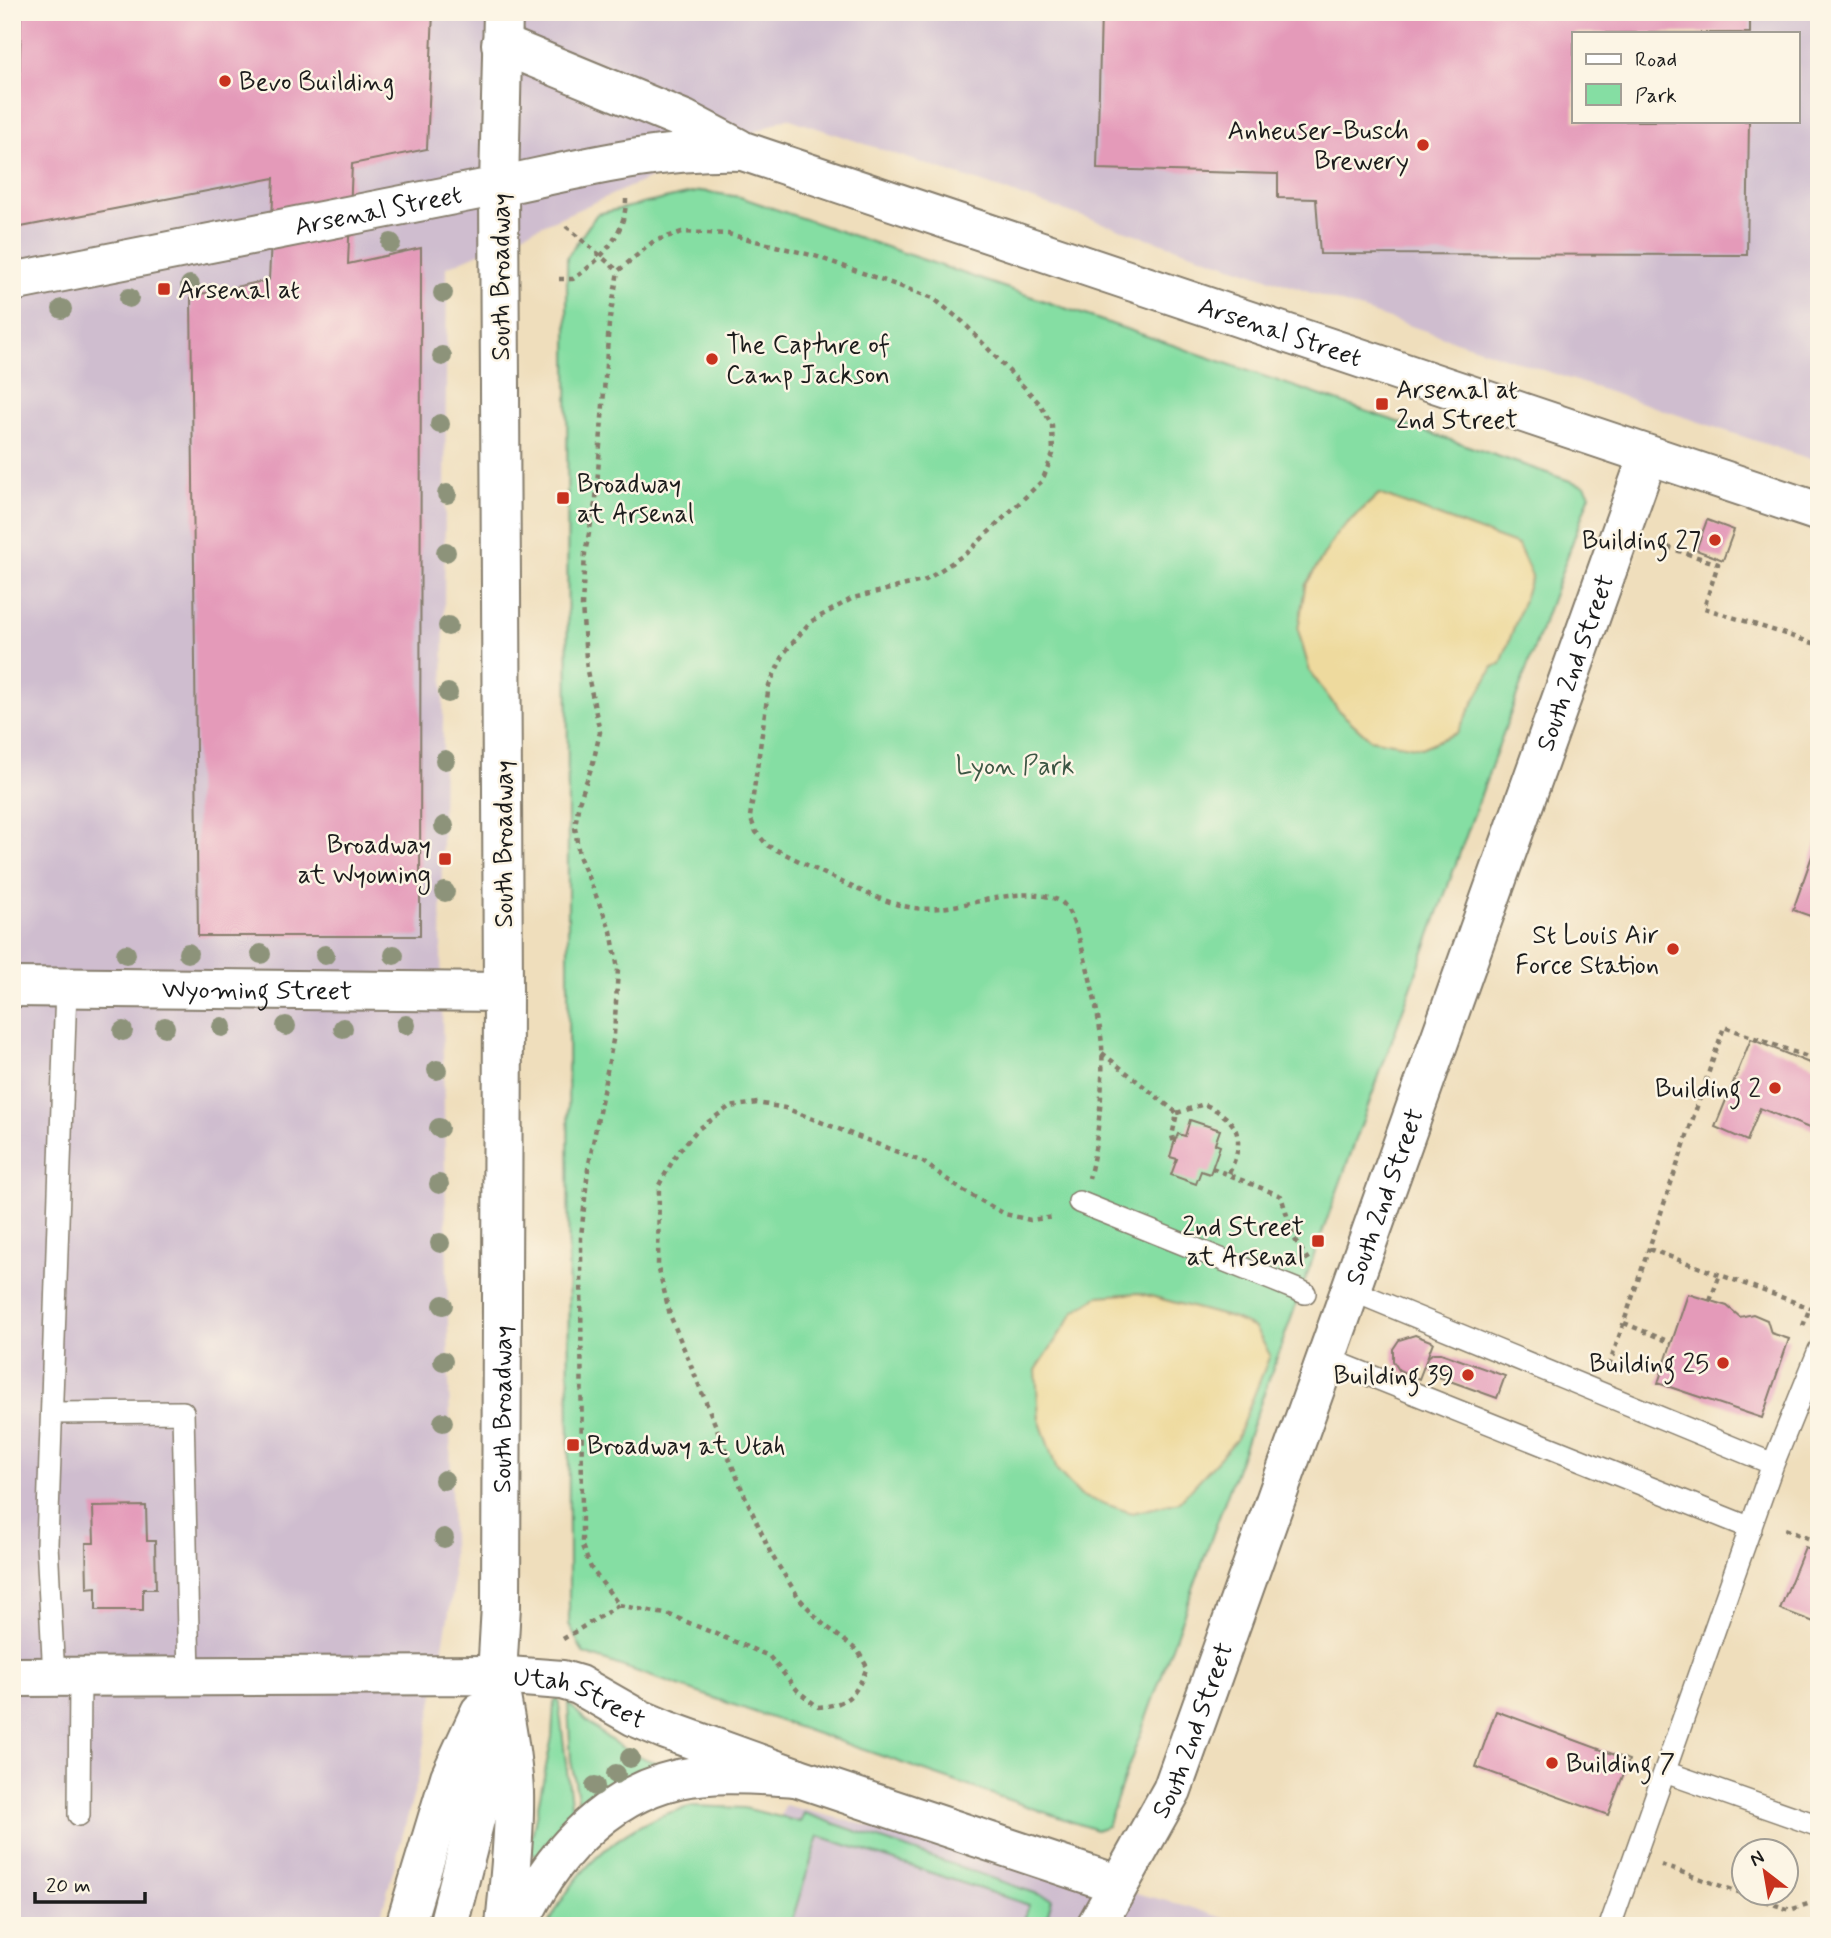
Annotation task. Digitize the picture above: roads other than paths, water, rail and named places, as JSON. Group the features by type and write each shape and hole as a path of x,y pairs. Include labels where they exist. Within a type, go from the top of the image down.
{"main road":[{"name":"Arsenal Street","path":"502,28 743,151 1819,512"},
{"name":"South Broadway","path":"448,1926 482,1792 497,1675 503,1535 499,186 502,28"},
{"name":"Arsenal Street","path":"12,282 656,153 701,149 743,151"},
{"name":"South 2nd Street","path":"1096,1926 1117,1884 1172,1790 1648,456"},
{"name":"Wyoming Street","path":"12,987 503,992"},
{"name":"South Broadway","path":"405,1926 450,1777 497,1675"},
{"name":"Utah Street","path":"12,1677 497,1675 562,1680 579,1685 635,1717 796,1777 1117,1884"},
{"path":"497,1675 510,1742 514,1792 514,1841 505,1926"},
{"path":"518,1926 541,1881 563,1851 607,1812 631,1799 677,1780 720,1775 796,1777"}],"lane":[{"path":"66,988 47,1544 67,1677 79,1815"},
{"path":"1079,1202 1306,1293"},
{"path":"1350,1290 1773,1464"},
{"path":"1610,1926 1773,1464 1819,1350"},
{"path":"1326,1358 1751,1528"},
{"path":"52,1413 183,1412 189,1675"},
{"path":"1665,1772 1819,1826"}],"place":[{"name":"Bevo Building","path":"225,81"},
{"name":"Anheuser-Busch Brewery","path":"1423,145"},
{"name":"Arsenal at","path":"164,289"},
{"name":"The Capture of Camp Jackson","path":"712,359"},
{"name":"Arsenal at 2nd Street","path":"1382,404"},
{"name":"Broadway at Arsenal","path":"563,498"},
{"name":"Building 27","path":"1715,540"},
{"name":"Broadway at Wyoming","path":"445,859"},
{"name":"St Louis Air Force Station","path":"1673,949"},
{"name":"Building 2","path":"1775,1088"},
{"name":"2nd Street at Arsenal","path":"1318,1241"},
{"name":"Building 25","path":"1723,1363"},
{"name":"Building 39","path":"1468,1375"},
{"name":"Broadway at Utah","path":"573,1445"},
{"name":"Building 7","path":"1552,1763"}],"park label":[{"name":"Lyon Park","path":"1015,765"}]}
